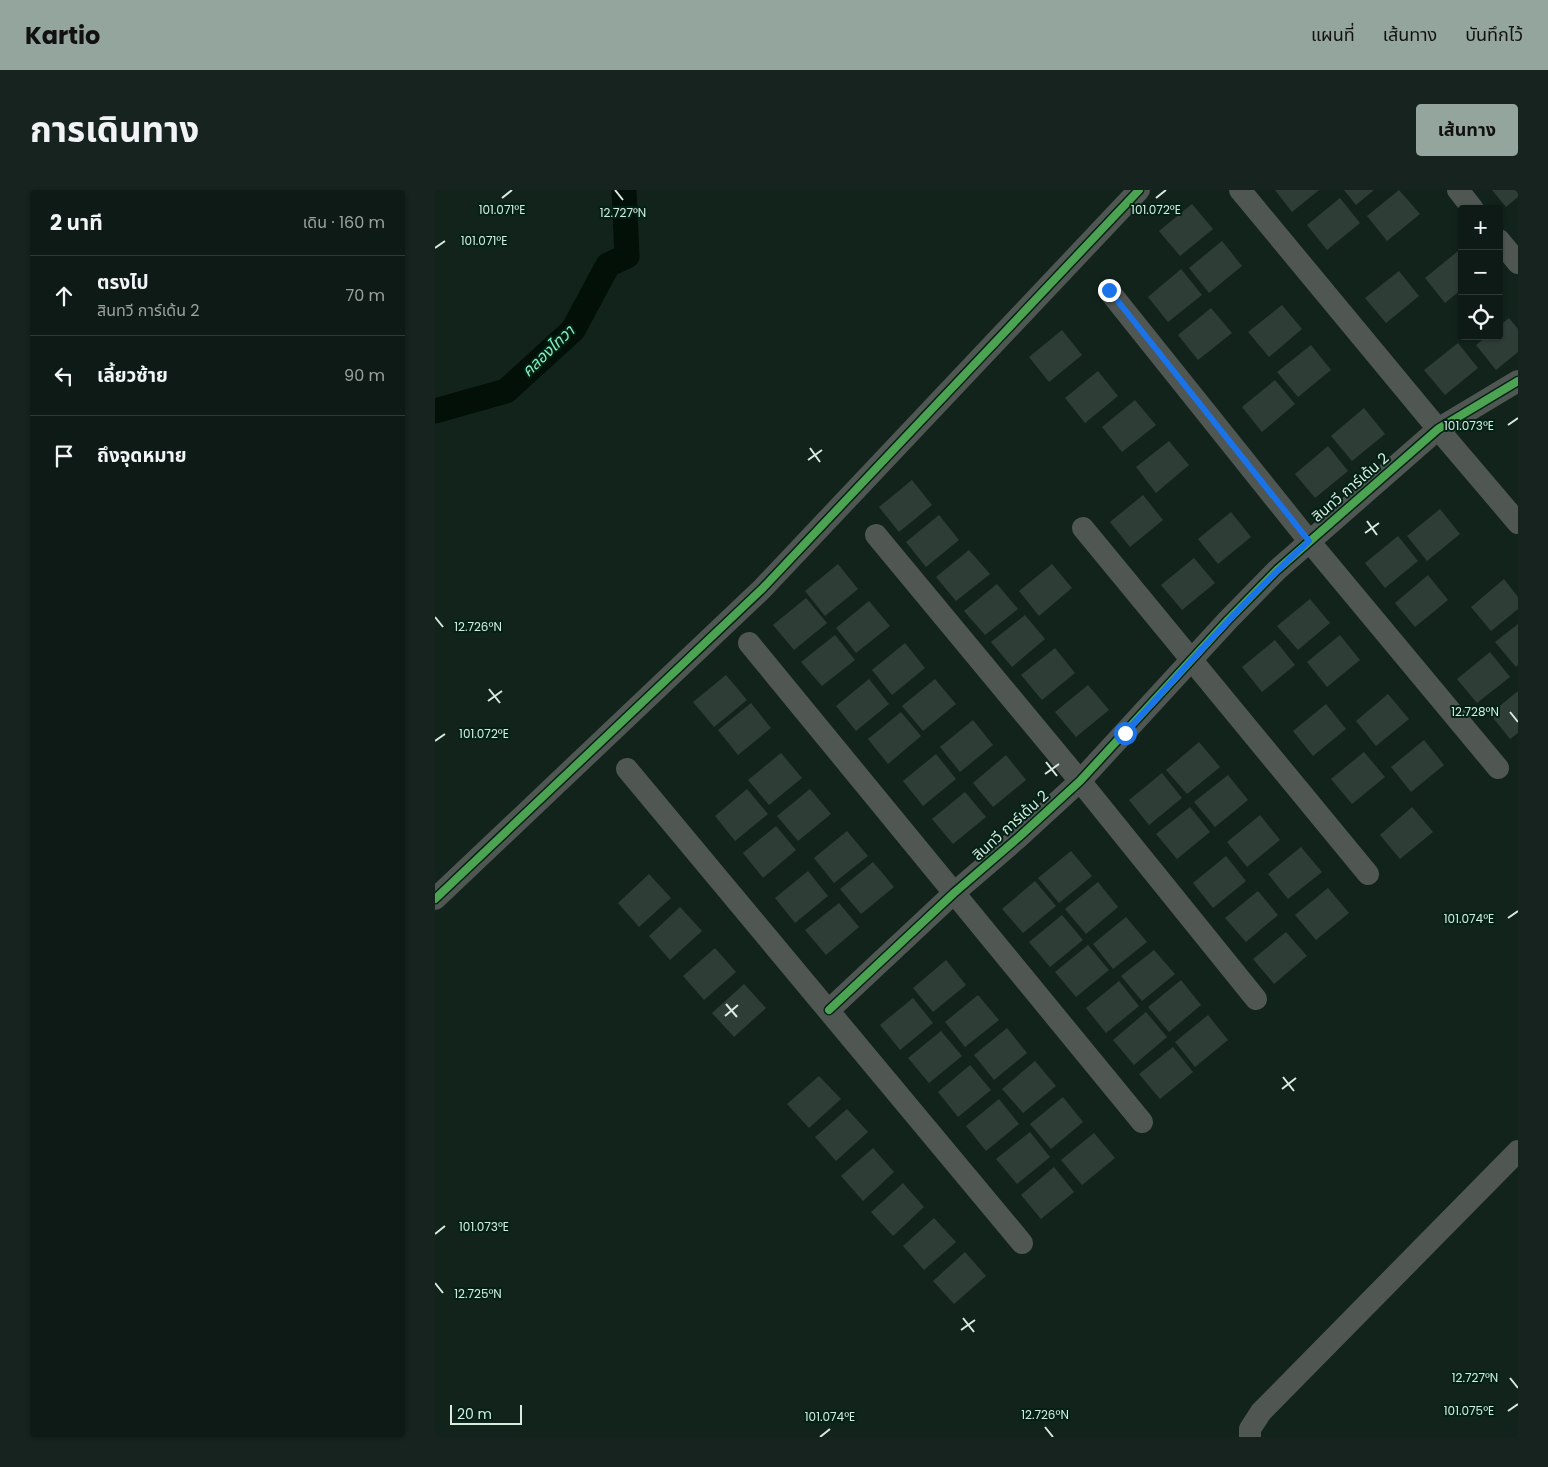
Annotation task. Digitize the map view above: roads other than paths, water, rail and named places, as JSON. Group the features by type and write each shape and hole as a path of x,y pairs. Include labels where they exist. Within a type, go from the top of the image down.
{"street":[{"path":"435,899 762,589 1139,190"},
{"path":"1240,190 1518,523"},
{"path":"1458,190 1470,205"},
{"path":"1503,245 1518,263"},
{"path":"1109,290 1309,541 1498,768"},
{"name":"สินทวี การ์เด้น 2","path":"829,1010 953,894 1080,781 1277,570 1438,429 1518,380"},
{"path":"1083,528 1368,874"},
{"path":"876,535 1080,781 1255,999"},
{"path":"749,642 953,894 1142,1122"},
{"path":"627,769 1023,1243"},
{"path":"1250,1437 1250,1429 1261,1412 1518,1150"}],"waterway":[{"name":"คลองไทวา","path":"435,411 506,391 573,330 608,265 627,256 624,190"}]}
